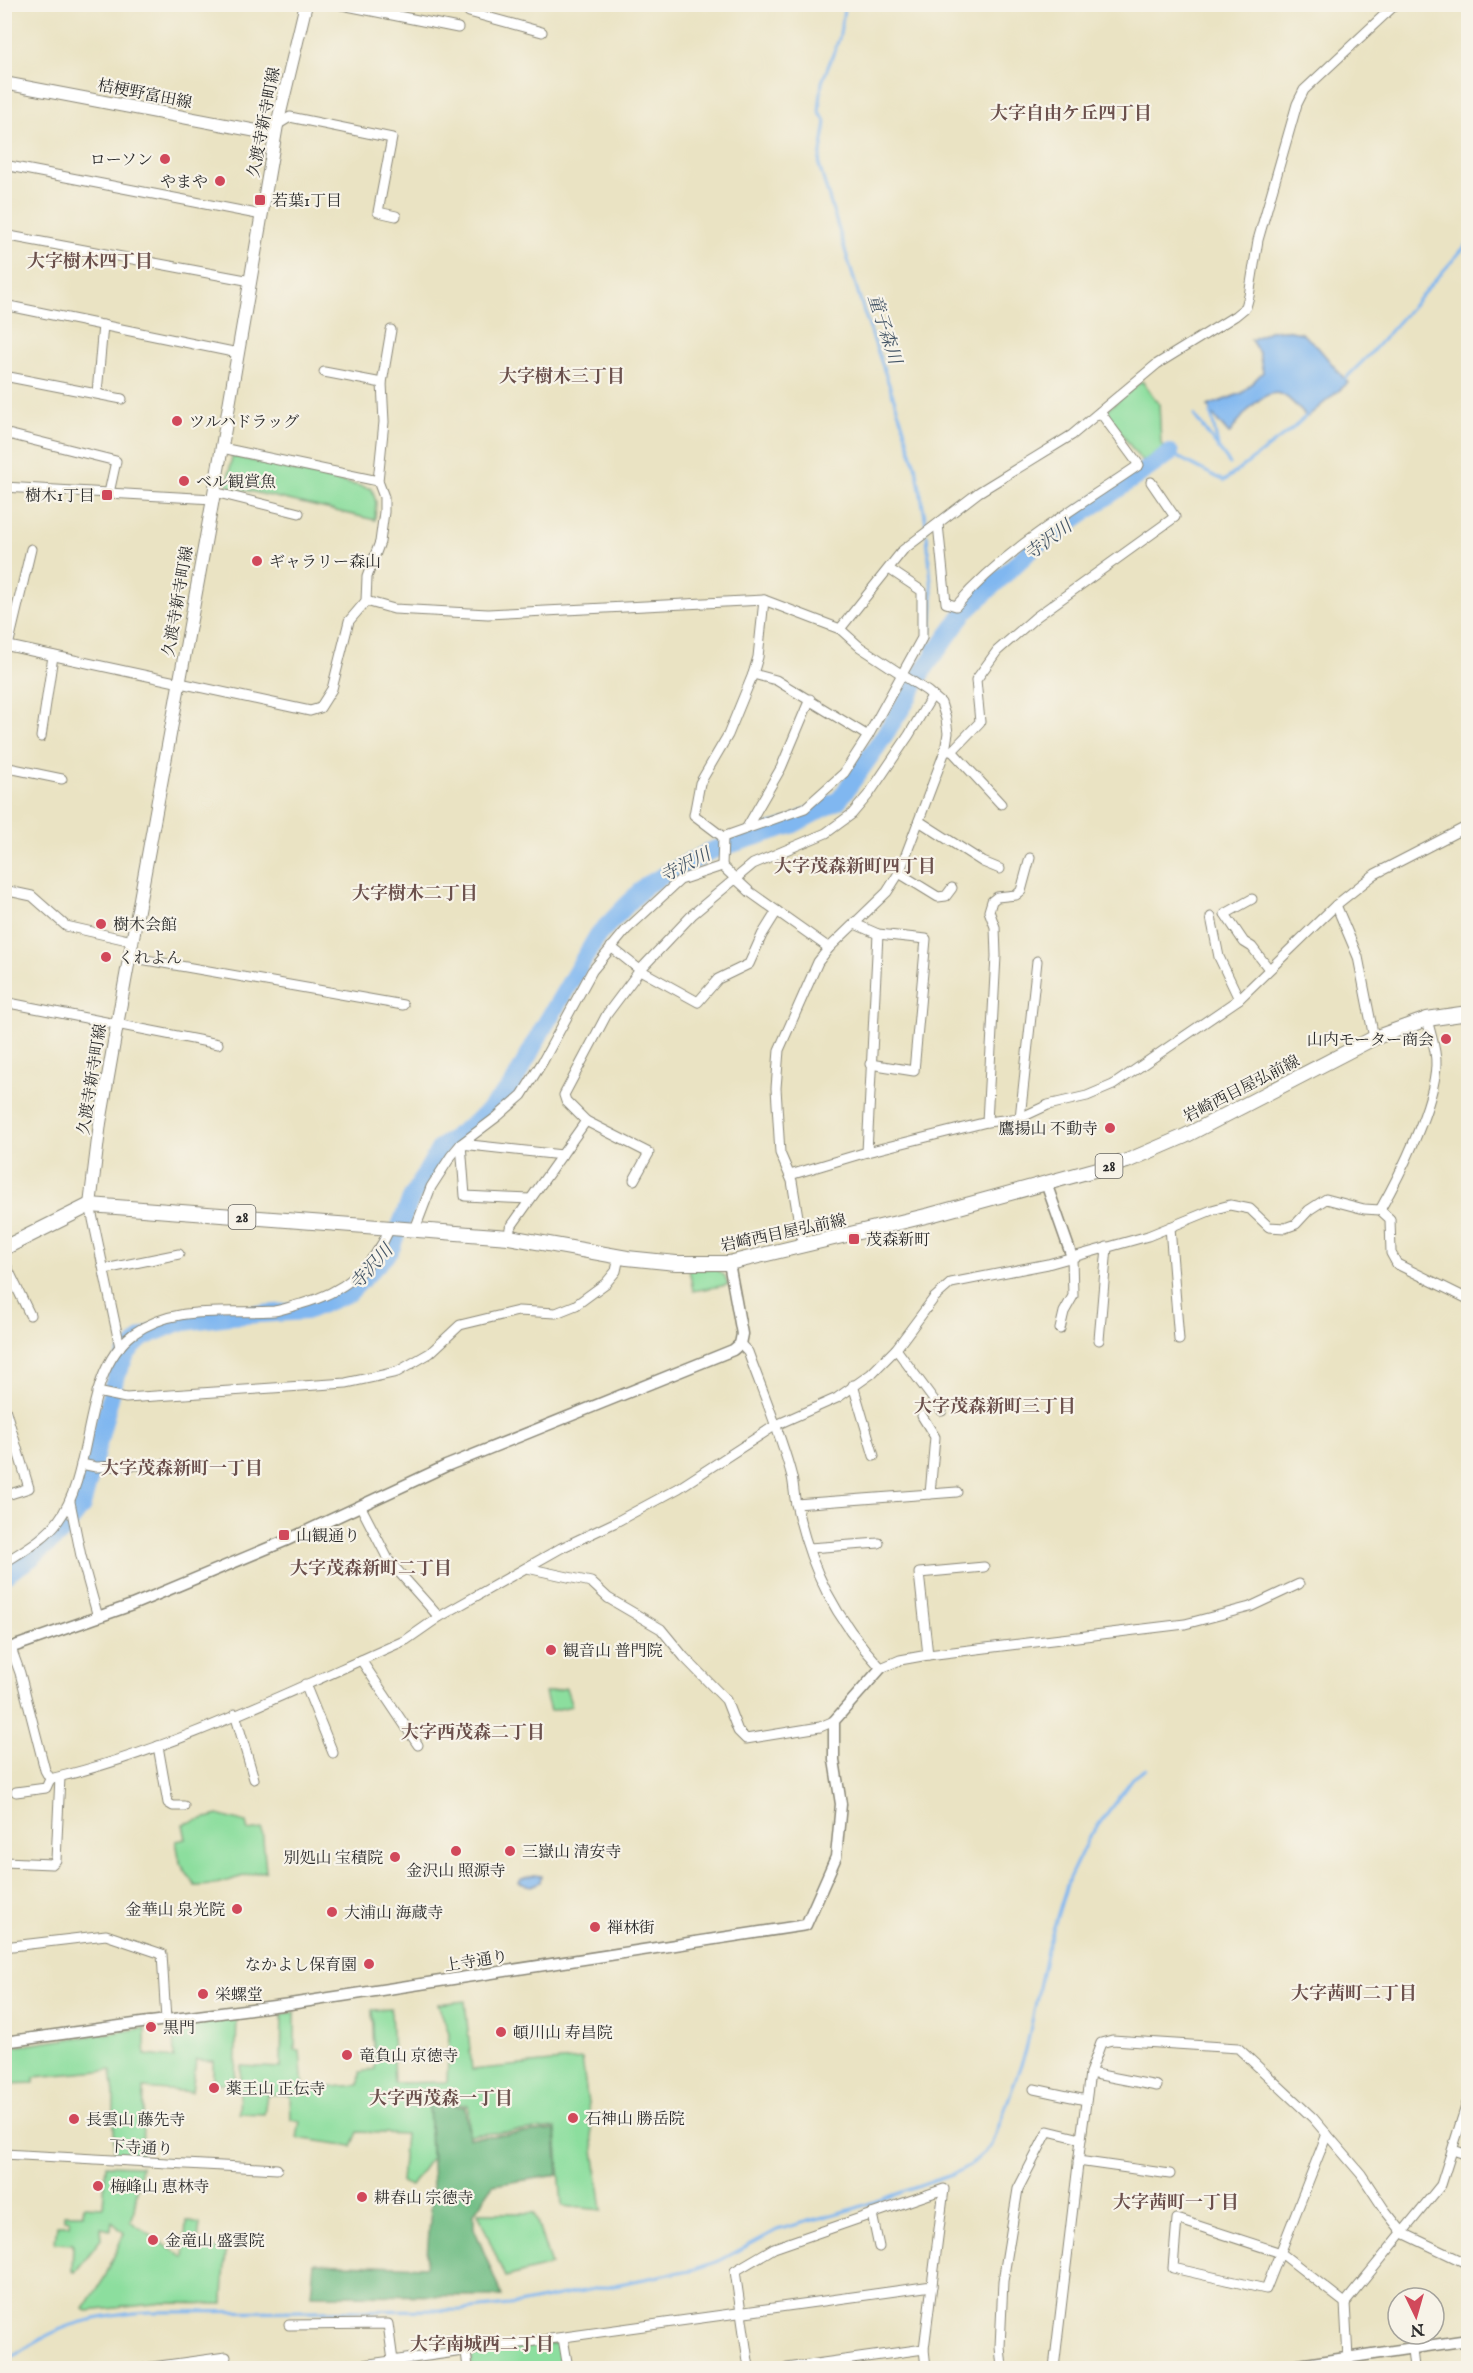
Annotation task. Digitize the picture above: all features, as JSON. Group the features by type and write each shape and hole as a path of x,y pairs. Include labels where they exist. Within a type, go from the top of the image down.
{"main road":[{"name":"久渡寺新寺町線","path":"90,1205 98,1134 214,495 277,124 306,4"},
{"name":"桔梗野富田線","path":"4,83 262,132 277,124"},
{"name":"岩崎西目屋弘前線","path":"90,1205 509,1237 619,1257 676,1263 729,1263 803,1247 1126,1161 1185,1136 1374,1038 1427,1020 1468,1013"},
{"path":"4,1248 90,1205"}],"street":[{"path":"337,4 458,28"},
{"path":"471,4 469,12 542,32"},
{"path":"840,628 903,550 979,492 1072,435 1157,364 1246,307 1258,240 1297,104 1304,90 1396,4"},
{"path":"277,124 290,117 392,138 378,212 396,216"},
{"path":"4,165 262,215"},
{"path":"4,235 250,280"},
{"path":"4,305 238,353"},
{"path":"97,393 104,325"},
{"path":"31,549 6,645 310,711 320,708 332,689 349,621 366,601 367,577 380,543 384,512 384,497 378,481 384,423 382,383 391,330"},
{"path":"324,372 382,383"},
{"path":"4,376 122,399"},
{"path":"936,525 946,603 956,606 973,586 1028,541 1139,465 1100,412"},
{"path":"4,433 116,460 109,493"},
{"path":"222,448 378,481"},
{"path":"803,1247 790,1175 780,1153 776,1088 779,1050 818,962 829,948 887,892 899,873 949,751 980,722 976,680 997,651 1036,617 1174,517 1151,482"},
{"path":"4,487 109,493 214,495 299,513"},
{"path":"723,840 746,829 805,808 844,773 905,677 922,638 922,591 889,569"},
{"path":"366,601 394,609 488,614 765,600 840,628 860,647 941,702 946,718 949,751 1001,804"},
{"path":"723,840 694,815 700,783 728,735 753,674 758,657 765,600"},
{"path":"41,737 53,656"},
{"path":"753,674 776,680 868,736"},
{"path":"634,1180 649,1154 586,1121 566,1101 564,1095 607,1014 640,970 693,914 753,864 826,833 852,814 869,794 909,735 930,693"},
{"path":"746,829 781,768 810,699"},
{"path":"4,767 62,779"},
{"path":"919,821 983,862 1000,869"},
{"path":"790,1175 867,1152 987,1122 1020,1118 1048,1106 1087,1096 1113,1085 1239,999 1336,905 1375,874 1468,826"},
{"path":"723,840 722,864 735,880 829,948"},
{"path":"987,1122 996,956 995,927 989,911 992,901 997,897 1016,895 1021,891 1030,858"},
{"path":"413,1229 430,1186 461,1143 522,1095 592,971 626,930 680,880 722,864"},
{"path":"899,873 938,897 946,896 952,888"},
{"path":"4,890 32,896 66,927 132,941"},
{"path":"1252,899 1225,914 1244,942 1252,947 1269,969"},
{"path":"1336,905 1358,957 1374,1038"},
{"path":"612,947 640,970 698,1002 718,979 749,964 762,935 777,911"},
{"path":"1211,917 1219,957 1239,999"},
{"path":"855,924 878,934 926,939 914,1071 870,1064"},
{"path":"867,1152 878,934"},
{"path":"129,957 403,1005"},
{"path":"1020,1118 1037,961"},
{"path":"4,1002 218,1044"},
{"path":"1380,1209 1394,1186 1431,1092 1436,1063 1427,1020"},
{"path":"509,1237 510,1228 586,1121"},
{"path":"461,1143 562,1155"},
{"path":"461,1143 465,1196 530,1199"},
{"path":"1046,1183 1072,1257 1073,1296 1064,1312 1060,1329"},
{"path":"50,1779 104,1766 158,1746 406,1640 439,1617 561,1548 679,1488 776,1425 837,1398 871,1374 896,1349 934,1298 951,1283 1048,1264 1170,1227 1230,1205 1250,1209 1269,1227 1280,1229 1296,1224 1309,1210 1326,1199 1364,1209 1380,1209 1390,1219 1391,1253 1397,1264 1468,1299"},
{"path":"90,1205 120,1347"},
{"path":"1170,1227 1179,1340"},
{"path":"4,1563 33,1544 57,1522 69,1502 107,1368 120,1347 133,1334 180,1313 276,1311 312,1301 340,1289 364,1269 380,1249 392,1228"},
{"path":"1099,1340 1107,1247"},
{"path":"105,1269 179,1254"},
{"path":"100,1393 126,1398 346,1383 398,1372 430,1353 460,1325 518,1311 556,1313 576,1305 606,1283 615,1271 619,1257"},
{"path":"4,1261 30,1315"},
{"path":"50,1779 45,1770 23,1684 8,1649 143,1600 361,1507 446,1466 733,1350 740,1344 742,1334 729,1263"},
{"path":"740,1344 748,1352 776,1425 817,1575 835,1609 856,1640 882,1668"},
{"path":"896,1349 942,1411"},
{"path":"853,1386 874,1456"},
{"path":"4,1405 29,1488 4,1496"},
{"path":"922,1416 935,1437 930,1494"},
{"path":"81,1464 96,1467 168,1464"},
{"path":"796,1504 957,1492"},
{"path":"69,1502 98,1617"},
{"path":"361,1507 389,1561 439,1617"},
{"path":"809,1548 879,1543"},
{"path":"928,1655 919,1572 984,1567"},
{"path":"527,1568 591,1582 608,1598 661,1629 684,1657 726,1700 738,1731 746,1739 820,1727 834,1721 882,1668 900,1660 1185,1624 1250,1607 1299,1584"},
{"path":"361,1659 418,1745"},
{"path":"305,1684 333,1753"},
{"path":"235,1714 254,1779"},
{"name":"上寺通り","path":"4,2042 290,2004 806,1925 836,1857 841,1804 834,1760 834,1721"},
{"path":"158,1746 168,1803 173,1806 184,1806"},
{"path":"4,1862 52,1864 56,1860 60,1777"},
{"path":"16,1792 46,1788 50,1779"},
{"path":"4,1947 106,1935 162,1954 166,2020"},
{"path":"1054,2368 1090,2073 1101,2043 1112,2040 1238,2048 1288,2092 1327,2134 1361,2174 1403,2233 1468,2264"},
{"path":"1090,2073 1157,2086"},
{"path":"1034,2089 1086,2100"},
{"path":"1348,2358 1345,2303 1441,2185 1468,2100"},
{"path":"1002,2368 1000,2347 1002,2281 1018,2189 1048,2131 1081,2139"},
{"path":"1327,2134 1281,2253 1266,2289 1173,2268 1177,2219 1281,2253 1345,2303"},
{"path":"1453,2150 1468,2155"},
{"name":"下寺通り","path":"4,2154 277,2169"},
{"path":"1078,2160 1170,2174"},
{"path":"749,2368 735,2271 774,2248 944,2189 924,2349 926,2368"},
{"path":"872,2214 879,2247"},
{"path":"341,2368 394,2365 466,2352 932,2286"},
{"path":"289,2325 388,2324 394,2365"},
{"path":"563,2338 568,2368"},
{"path":"1278,2368 1468,2340"},
{"path":"788,2368 924,2349"},
{"path":"1412,2349 1414,2368"},
{"path":"466,2352 468,2368"},
{"path":"145,2368 226,2357"}],"green space":[{"path":"1142,381 1159,404 1161,444 1164,447 1142,462 1108,415 1108,409"},
{"path":"232,456 372,489 376,502 375,520 227,486"},
{"path":"689,1269 715,1269 725,1276 728,1285 693,1291"},
{"path":"566,1688 572,1706 550,1711 545,1693"},
{"path":"218,1815 246,1823 248,1831 262,1829 266,1871 213,1885 195,1886 180,1863 176,1841 186,1839 183,1824"},
{"path":"465,2001 472,2070 582,2059 602,2210 562,2206 556,2128 469,2135 468,2105 429,2102 431,2158 411,2186 401,2182 405,2134 358,2132 352,2146 297,2138 300,2121 291,2120 290,2095 267,2094 264,2114 239,2113 241,2066 281,2068 282,2014 295,2012 295,2050 300,2051 303,2089 359,2085 360,2072 375,2069 372,2010 391,2009 394,2083 447,2082 449,2033 438,2004"},
{"path":"237,2016 235,2084 213,2083 213,2061 196,2060 192,2092 144,2088 142,2155 114,2152 114,2093 111,2070 34,2077 34,2083 5,2084 5,2048 145,2028 145,2055 174,2058 173,2025"},
{"path":"429,2103 465,2107 469,2138 555,2130 558,2175 493,2185 474,2213 474,2228 502,2296 311,2295 314,2263 426,2267 433,2185"},
{"path":"106,2165 141,2166 130,2221 184,2258 186,2221 200,2224 197,2247 226,2250 223,2304 164,2303 87,2311 84,2309 105,2277 124,2233 112,2222 111,2230 100,2228 101,2239 75,2272 72,2271 73,2244 55,2243 57,2225 69,2225 70,2220 65,2219 65,2214 83,2214 83,2206 103,2207"},
{"path":"478,2213 534,2213 551,2265 505,2277"},
{"path":"557,2343 560,2346 563,2368 471,2368 472,2354"}],"water":[{"path":"1285,330 1301,333 1316,345 1348,383 1307,417 1283,395 1275,393 1268,395 1245,413 1229,434 1211,413 1208,406 1242,393 1263,372 1259,353 1251,340 1269,331"},
{"path":"534,1875 541,1876 540,1882 531,1886 519,1883 521,1879"}],"waterway":[{"name":"童子森川","path":"845,4 839,39 822,82 819,112 826,122 819,165 864,312 917,472 927,529"},
{"name":"寺沢川","path":"1343,381 1369,355 1468,243"},
{"path":"1211,413 1218,446"},
{"path":"1194,415 1230,464"},
{"name":"寺沢川","path":"1170,453 1224,481 1307,415"},
{"name":"寺沢川","path":"4,1576 31,1558 62,1532 82,1506 116,1375 127,1353 142,1338 177,1323 229,1316 306,1311 349,1293 390,1251 410,1201 440,1148 481,1118 512,1086 598,935 646,885 713,850 792,825 839,800 876,748 924,669 965,612 1035,546 1170,453"},
{"name":"童子森川","path":"924,669 931,632 933,603 927,535"},
{"path":"4,2363 55,2331 88,2320 106,2317 148,2312 462,2310 518,2304 695,2269 719,2261 777,2230 856,2208 954,2174 973,2163 992,2145 1026,2050 1047,1949 1069,1878 1088,1839 1133,1778 1146,1769"}],"place":[{"name":"ローソン","path":"165,159"},
{"name":"やまや","path":"220,181"},
{"name":"若葉1丁目","path":"260,200"},
{"name":"ツルハドラッグ","path":"177,421"},
{"name":"ベル観賞魚","path":"184,481"},
{"name":"樹木1丁目","path":"107,495"},
{"name":"ギャラリー森山","path":"257,561"},
{"name":"樹木会館","path":"101,924"},
{"name":"くれよん","path":"106,957"},
{"name":"山内モーター商会","path":"1446,1039"},
{"name":"鷹揚山 不動寺","path":"1110,1128"},
{"name":"茂森新町","path":"854,1239"},
{"name":"山観通り","path":"284,1535"},
{"name":"観音山 普門院","path":"551,1650"},
{"name":"金沢山 照源寺","path":"456,1851"},
{"name":"三嶽山 清安寺","path":"510,1851"},
{"name":"別処山 宝積院","path":"395,1857"},
{"name":"金華山 泉光院","path":"237,1909"},
{"name":"大浦山 海蔵寺","path":"332,1912"},
{"name":"禅林街","path":"595,1927"},
{"name":"なかよし保育園","path":"369,1964"},
{"name":"栄螺堂","path":"203,1994"},
{"name":"黒門","path":"151,2027"},
{"name":"頓川山 寿昌院","path":"501,2032"},
{"name":"竜負山 京徳寺","path":"347,2055"},
{"name":"薬王山 正伝寺","path":"214,2088"},
{"name":"石神山 勝岳院","path":"573,2118"},
{"name":"長雲山 藤先寺","path":"74,2119"},
{"name":"梅峰山 恵林寺","path":"98,2186"},
{"name":"耕春山 宗徳寺","path":"362,2197"},
{"name":"金竜山 盛雲院","path":"153,2240"}],"district":[{"name":"大字自由ケ丘四丁目","path":"1071,113"},
{"name":"大字樹木四丁目","path":"90,261"},
{"name":"大字樹木三丁目","path":"562,376"},
{"name":"大字茂森新町四丁目","path":"855,866"},
{"name":"大字樹木二丁目","path":"415,893"},
{"name":"大字茂森新町三丁目","path":"995,1406"},
{"name":"大字茂森新町一丁目","path":"182,1468"},
{"name":"大字茂森新町二丁目","path":"371,1568"},
{"name":"大字西茂森二丁目","path":"473,1732"},
{"name":"大字茜町二丁目","path":"1354,1993"},
{"name":"大字西茂森一丁目","path":"441,2098"},
{"name":"大字茜町一丁目","path":"1176,2202"},
{"name":"大字南城西二丁目","path":"482,2344"}]}
